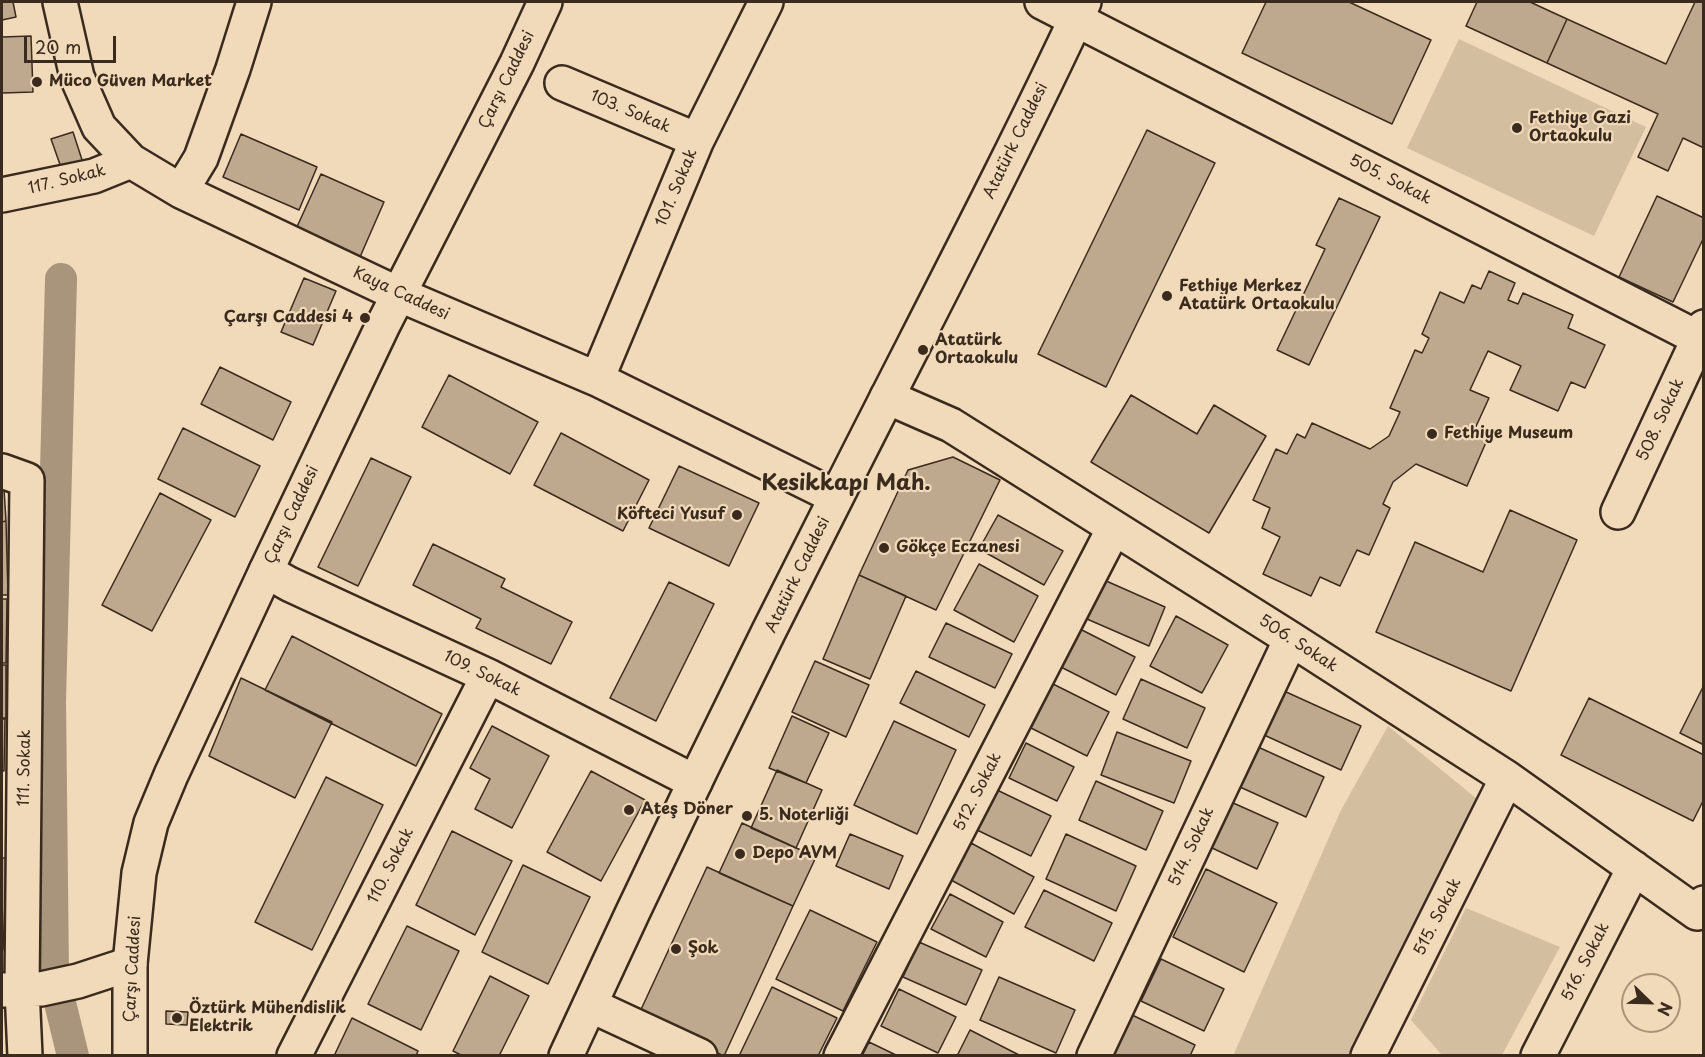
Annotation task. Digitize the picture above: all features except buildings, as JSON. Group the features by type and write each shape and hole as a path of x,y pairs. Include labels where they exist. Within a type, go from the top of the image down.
{"street":[{"name":"Kaya Caddesi","path":"60,2 77,77 99,127 131,161 181,191 398,294 597,379 836,497"},
{"path":"181,191 201,158 254,2"},
{"name":"Çarşı Caddesi","path":"130,1056 130,964 139,873 151,823 266,571 398,294 518,63 545,2"},
{"name":"101. Sokak","path":"597,379 697,140 766,2"},
{"name":"505. Sokak","path":"1042,2 1080,10 1702,335"},
{"name":"Atatürk Caddesi","path":"567,1056 695,782 836,497 959,257 1080,10"},
{"name":"103. Sokak","path":"562,83 697,140"},
{"name":"117. Sokak","path":"2,195 94,176 131,161"},
{"name":"508. Sokak","path":"1618,512 1702,335"},
{"name":"506. Sokak","path":"887,396 951,425 1291,639 1507,778 1635,868 1700,908"},
{"name":"111. Sokak","path":"14,475 25,1056"},
{"name":"512. Sokak","path":"841,1056 1114,528"},
{"name":"109. Sokak","path":"266,571 488,676 695,782"},
{"name":"514. Sokak","path":"1094,1056 1291,639"},
{"name":"110. Sokak","path":"294,1056 488,676"},
{"name":"515. Sokak","path":"1368,1056 1507,778"},
{"name":"516. Sokak","path":"1538,1056 1635,868"},
{"path":"22,989 78,981 130,964"},
{"path":"590,1005 700,1056"}],"shaded area":[{"path":"1459,39 1646,127 1594,236 1407,148"},
{"path":"1388,726 1477,799 1352,1055 1233,1056 1341,810"},
{"path":"1466,908 1560,947 1502,1055 1442,1055 1411,1020"}],"waterway":[{"path":"61,279 50,701 53,974 73,1056"}],"place":[{"name":"Müco Güven Market","path":"37,82"},
{"name":"Fethiye Gazi Ortaokulu","path":"1517,128"},
{"name":"Fethiye Merkez Atatürk Ortaokulu","path":"1167,296"},
{"name":"Çarşı Caddesi 4","path":"365,318"},
{"name":"Atatürk Ortaokulu","path":"923,350"},
{"name":"Fethiye Museum","path":"1432,434"},
{"name":"Köfteci Yusuf","path":"737,515"},
{"name":"Gökçe Eczanesi","path":"884,548"},
{"name":"Ateş Döner","path":"629,810"},
{"name":"5. Noterliği","path":"747,816"},
{"name":"Depo AVM","path":"740,854"},
{"name":"Şok","path":"676,949"},
{"name":"Öztürk Mühendislik Elektrik","path":"177,1018"}],"district":[{"name":"Kesikkapı Mah.","path":"846,484"}]}
